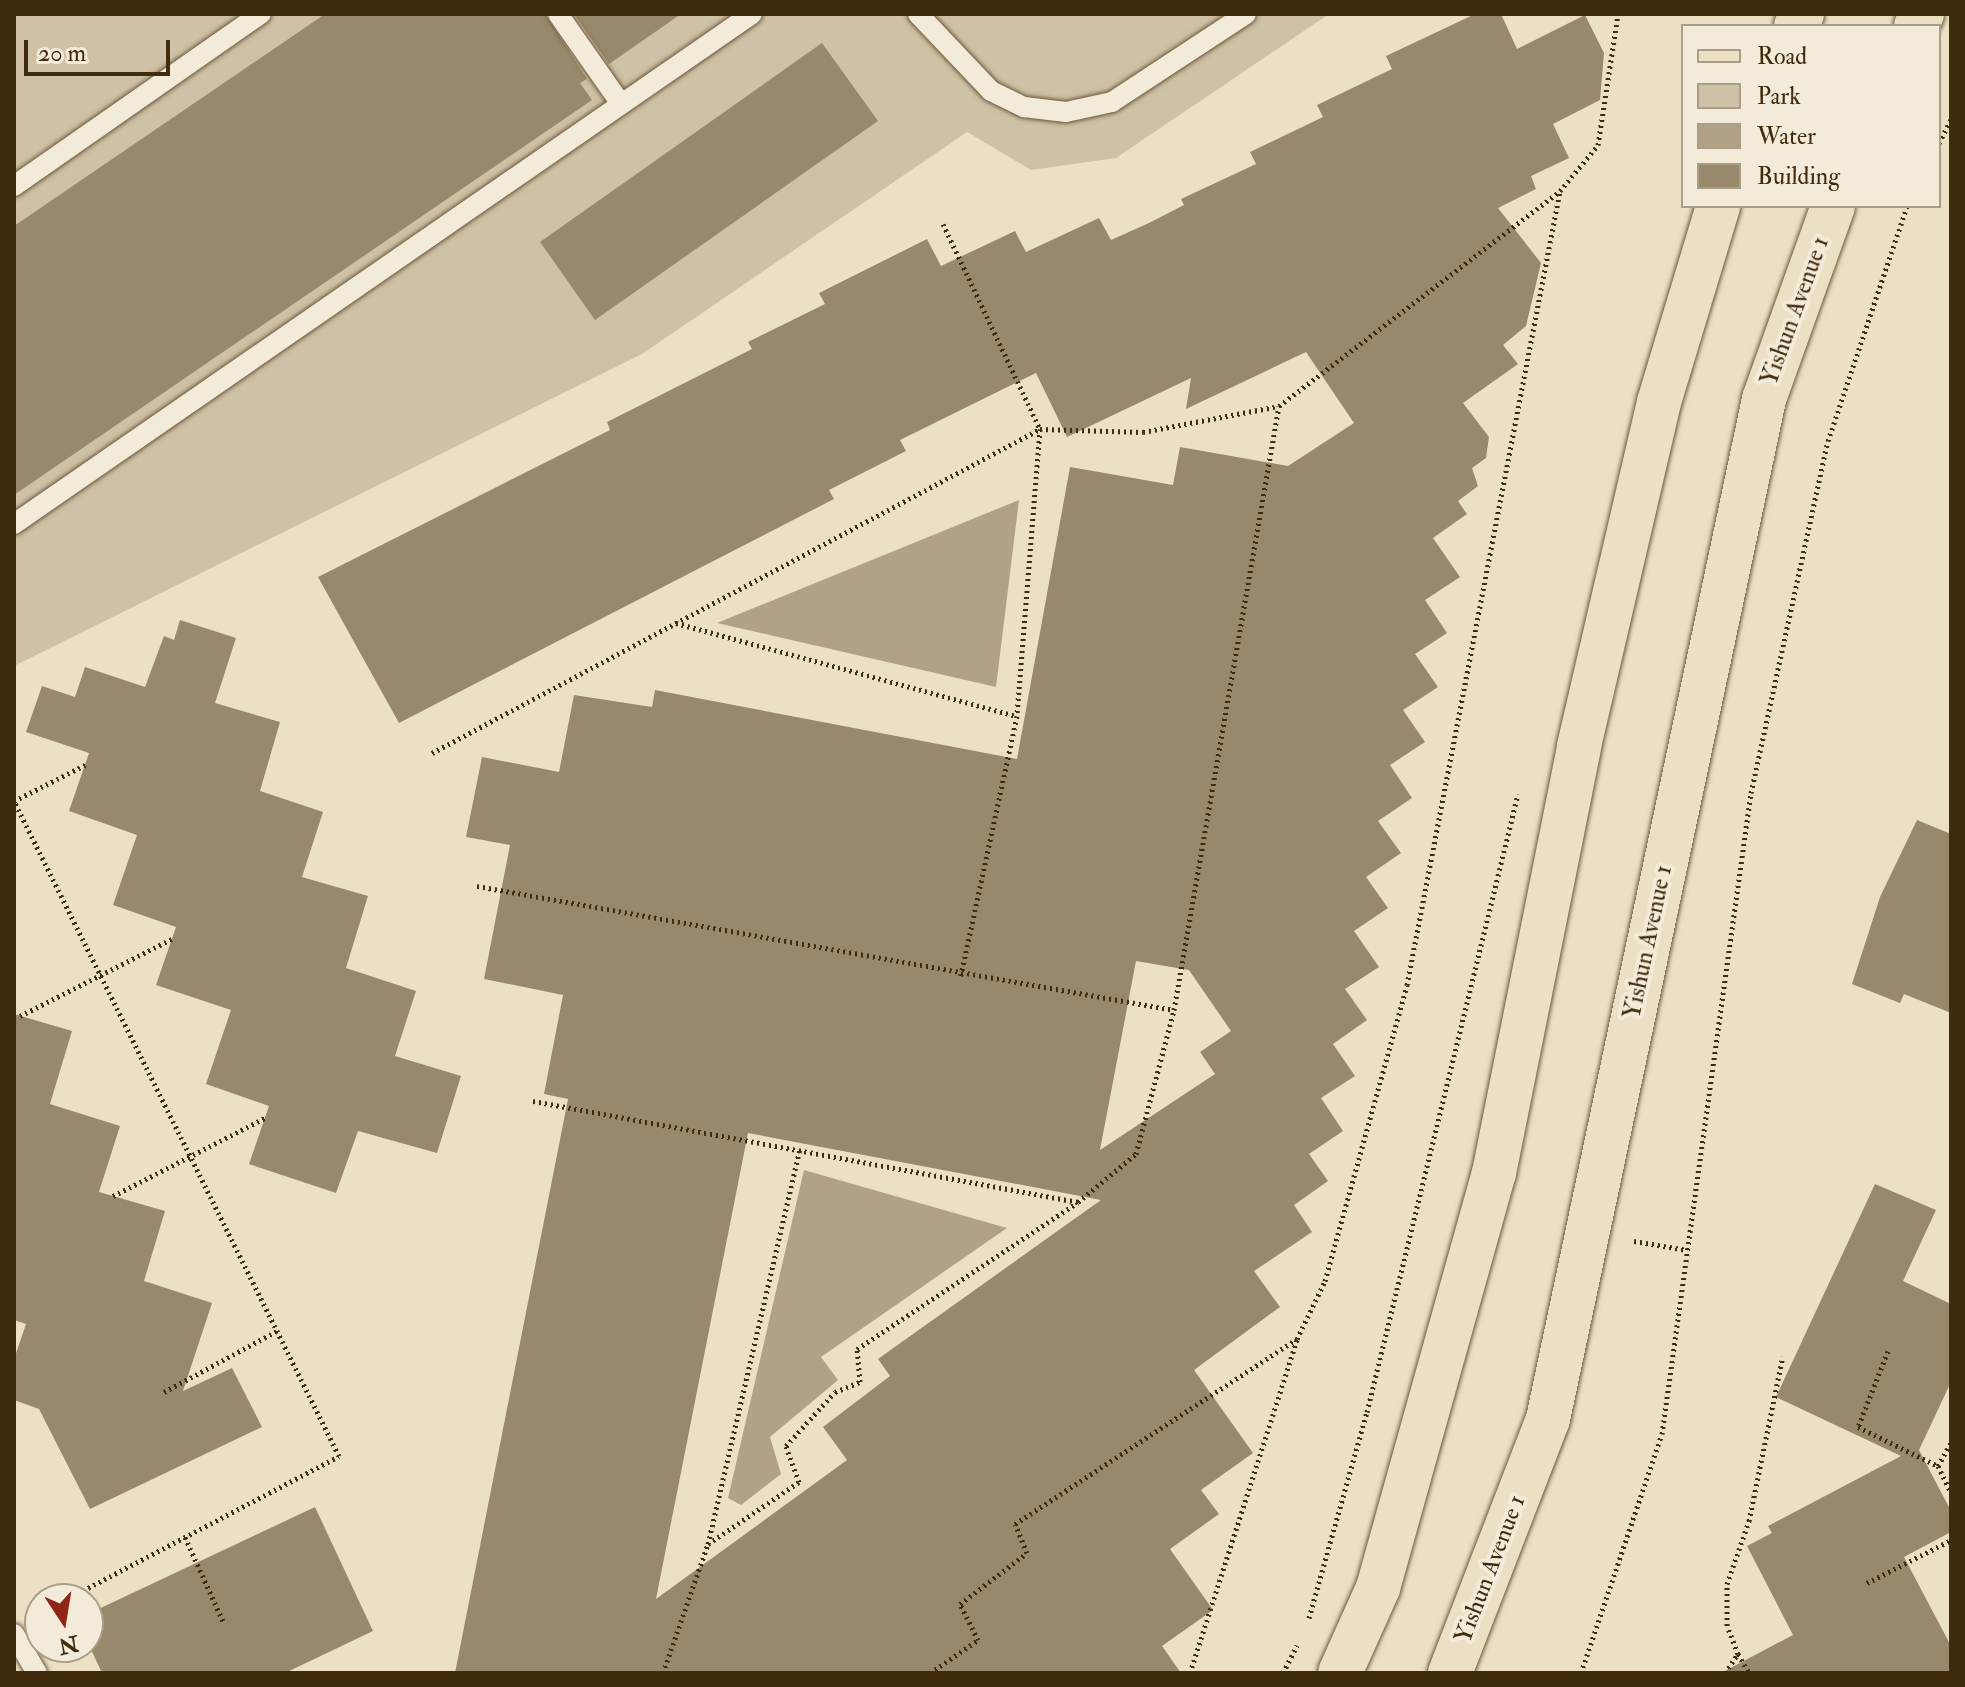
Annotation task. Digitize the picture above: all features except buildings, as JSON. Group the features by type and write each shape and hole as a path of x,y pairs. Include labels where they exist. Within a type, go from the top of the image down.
{"main road":[{"path":"1340,1673 1378,1588 1494,1173 1579,746 1655,417 1717,208"},
{"name":"Yishun Avenue 1","path":"1450,1673 1548,1419 1764,399 1832,208"}],"lane":[{"path":"14,186 261,14"},
{"path":"558,14 621,104"},
{"path":"14,524 752,14"},
{"path":"918,14 991,91 1024,107 1066,112 1112,102 1246,14"},
{"path":"14,1634 37,1673"}],"path":[{"path":"432,753 1040,429 1143,432 1279,406 1560,191 1598,145 1618,14"},
{"path":"1941,139 1951,119"},
{"path":"1190,1673 1297,1339 1325,1281 1407,985 1560,191"},
{"path":"1581,1673 1662,1434 1751,793 1828,441 1906,208"},
{"path":"943,224 1040,429 1017,716 961,976"},
{"path":"708,1544 799,1482 786,1446 835,1392 860,1382 857,1349 1078,1202 1136,1154 1174,1010 1279,406"},
{"path":"676,623 1017,716"},
{"path":"85,765 14,801 339,1456 97,1583"},
{"path":"1308,1622 1375,1382 1520,785"},
{"path":"477,886 961,976 1174,1010"},
{"path":"20,1016 172,939"},
{"path":"533,1101 1078,1202"},
{"path":"113,1196 265,1118"},
{"path":"663,1673 708,1544 800,1150"},
{"path":"164,1392 277,1331"},
{"path":"930,1673 978,1640 960,1604 1027,1553 1015,1524 1297,1339"},
{"path":"1888,1351 1858,1427 1938,1466 1951,1493"},
{"path":"1749,1673 1727,1626 1727,1584 1749,1521 1783,1356"},
{"path":"1938,1466 1951,1443"},
{"path":"185,1537 223,1621"},
{"path":"1867,1583 1951,1540"},
{"path":"1283,1673 1302,1634"},
{"path":"1725,1673 1738,1654"}],"green space":[{"path":"14,14 1329,14 1116,158 1031,170 967,132 642,354 14,666"}],"water":[{"path":"1019,500 996,687 717,623"},
{"path":"804,1170 1007,1228 821,1357 838,1380 770,1437 781,1474 741,1505 728,1498"}]}
